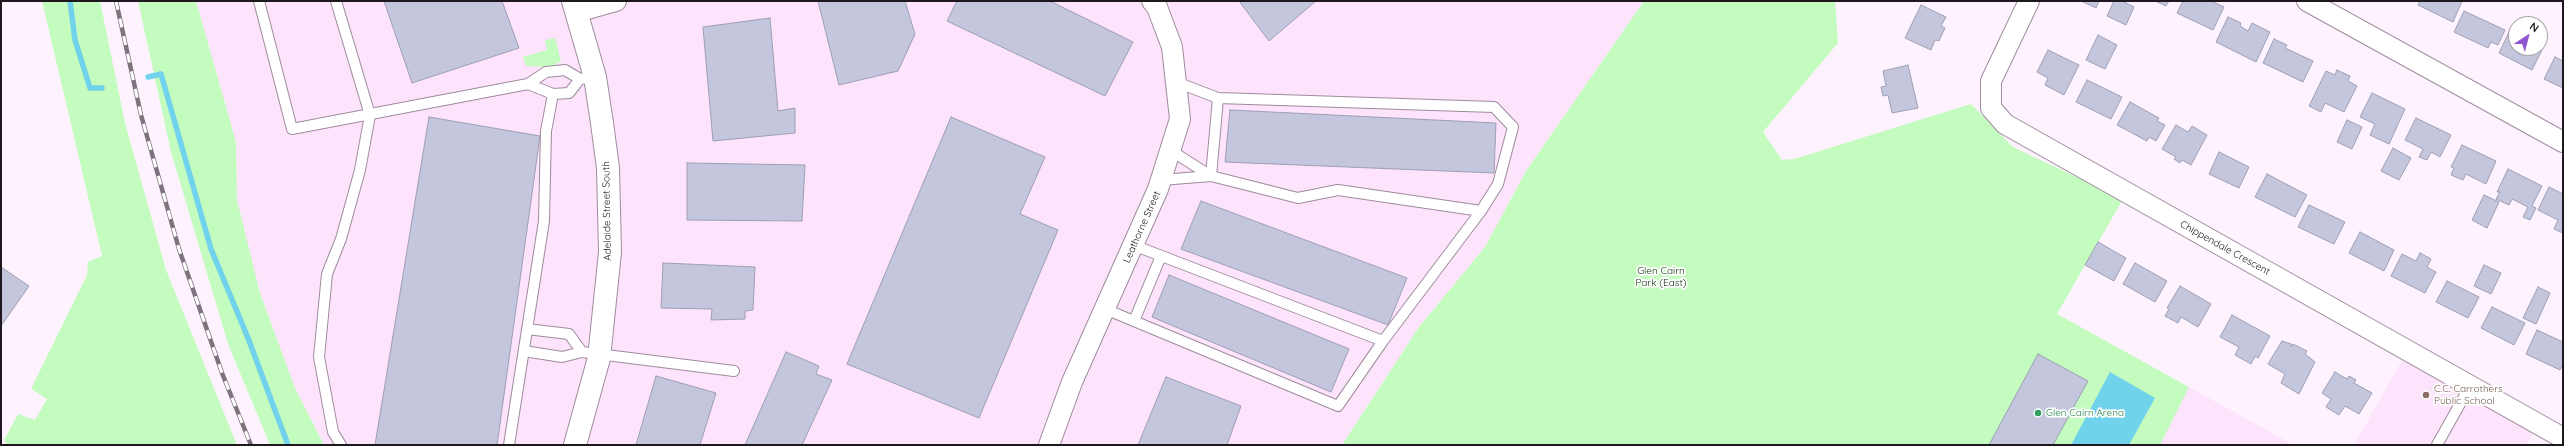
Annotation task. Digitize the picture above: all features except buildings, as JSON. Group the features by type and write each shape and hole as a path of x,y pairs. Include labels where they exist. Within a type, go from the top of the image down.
{"main road":[{"name":"Adelaide Street South","path":"575,7 587,78 608,168 610,252 590,353 575,445"}],"street":[{"path":"575,7 616,1"},
{"name":"Leathorne Street","path":"1049,445 1072,382 1161,180 1180,118 1172,47 1157,6 1152,1"},
{"name":"Chippendale Crescent","path":"2029,1 1991,81 1991,108 2005,124 2563,438"},
{"path":"2314,3 2563,142"}],"lane":[{"path":"259,1 292,129 370,115 390,109 528,84 546,72 564,70 587,78"},
{"path":"336,1 370,115 360,170 341,239 327,274 319,357 333,432 341,445"},
{"path":"528,84 553,94 569,93 587,78"},
{"path":"1105,309 1338,406 1384,341 1481,211 1498,184 1513,127 1494,107 1218,98 1176,82"},
{"path":"509,445 544,221 546,131 553,94"},
{"path":"1211,176 1218,98"},
{"path":"1170,150 1211,176 1298,198 1338,190 1481,211"},
{"path":"1161,180 1211,176"},
{"path":"1133,245 1384,341"},
{"path":"1134,321 1161,256"},
{"path":"527,329 569,334 590,353"},
{"path":"524,351 562,357 590,353 734,370"},
{"path":"2437,445 2470,386"}],"shaded area":[{"path":"196,1 1644,1 1526,171 1485,247 1419,327 1342,445 324,445 295,388 260,293 237,200 236,142"},
{"name":"C.C. Carrothers Public School","path":"2403,359 2535,430 2526,445 2354,445"},
{"path":"2189,387 2293,445 2158,445"}],"green space":[{"path":"42,1 100,1 125,123 166,270 237,445 7,445 4,440 18,414 35,420 47,399 31,389 87,275 88,262 102,256"},
{"path":"138,1 196,1 236,142 237,200 260,293 295,388 324,445 270,445 228,344 171,152"},
{"name":"Glen Cairn Park (East)","path":"1644,1 1835,1 1838,43 1763,132 1782,160 1794,159 1971,104 2013,147 2123,199 2057,314 2189,387 2160,445 1342,445 1419,327 1485,247 1526,171"},
{"path":"555,38 561,61 550,67 526,66 523,57 547,50 545,40"}],"water":[{"path":"2110,372 2155,398 2129,445 2071,445"}],"waterway":[{"path":"70,1 75,40 90,88 102,88"},
{"path":"148,77 161,74 211,249 248,338 288,445"}],"railway":[{"path":"116,1 141,115 179,249 222,373 251,445"}],"place":[{"name":"C.C. Carrothers Public School","path":"2426,395"},
{"name":"Glen Cairn Arena","path":"2038,413"}]}
